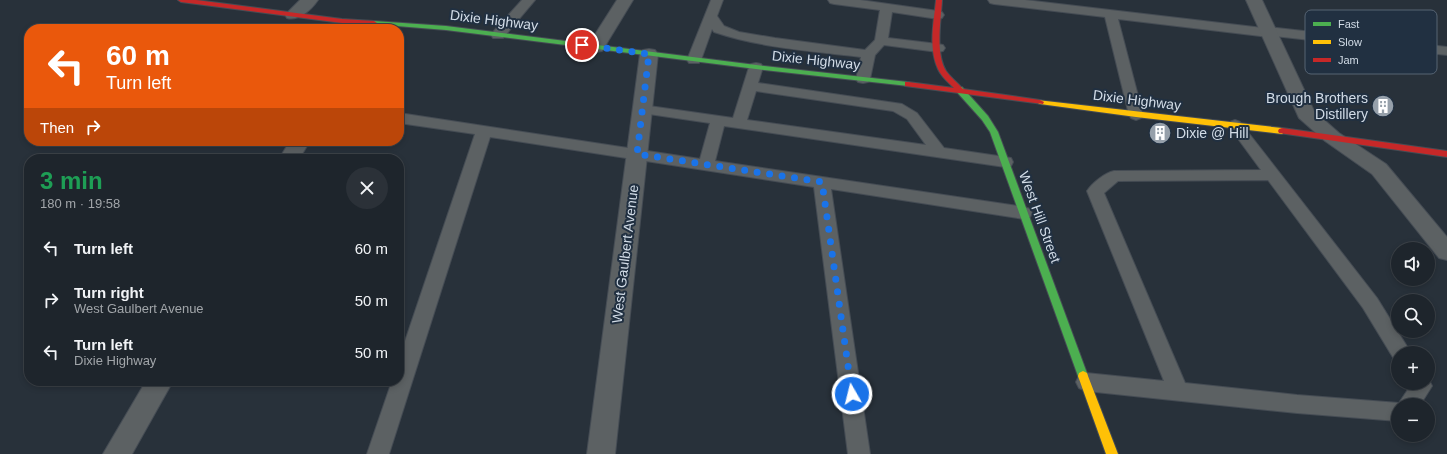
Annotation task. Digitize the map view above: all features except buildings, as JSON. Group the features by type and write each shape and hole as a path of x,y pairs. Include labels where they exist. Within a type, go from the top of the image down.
{"street":[{"name":"Dixie Highway","path":"181,0 354,24"},
{"path":"293,15 310,0"},
{"path":"596,47 625,0"},
{"name":"West Hill Street","path":"939,0 938,48 941,68 959,91 988,120 1024,213 1112,454"},
{"path":"1254,0 1306,114 1332,137 1379,169 1447,252"},
{"name":"Dixie Highway","path":"404,27 446,28 498,36 694,60 861,78 1136,115 1332,137 1447,154"},
{"name":"West Gaulbert Avenue","path":"601,454 649,54"},
{"path":"117,454 157,386"}],"lane":[{"path":"498,36 529,0"},
{"path":"694,60 717,0"},
{"path":"834,0 938,15"},
{"path":"994,0 1111,15 1305,36"},
{"path":"857,102 861,78 868,54 881,41 887,7"},
{"path":"1111,15 1136,115"},
{"path":"710,16 719,29 736,35 775,42 868,54"},
{"path":"881,41 938,48"},
{"path":"1437,50 1447,51"},
{"path":"739,123 756,67"},
{"path":"750,86 897,107 912,116 939,152"},
{"path":"642,109 1005,162"},
{"path":"404,119 1024,213"},
{"path":"706,165 718,120"},
{"path":"1235,125 1272,176 1370,303 1397,346"},
{"path":"404,373 469,172 484,131"},
{"path":"1178,391 1095,191 1114,176 1272,176"},
{"path":"822,182 859,454"},
{"path":"1086,382 1297,404 1391,411"},
{"path":"378,454 400,386"}],"traffic: fast":[{"path":"374,23 388,24"},
{"path":"404,25 446,28 756,67 908,84"},
{"path":"959,89 985,118 994,132 1083,376"}],"traffic: slow":[{"path":"1040,102 1136,115 1282,131"},
{"path":"1083,376 1112,454"}],"traffic: jam":[{"path":"181,0 342,21 374,23"},
{"path":"939,0 937,34 937,52 939,61 945,74 959,89"},
{"path":"908,84 1040,102"},
{"path":"1282,131 1447,154"}],"place":[{"name":"Brough Brothers Distillery","path":"1383,106"},
{"name":"Dixie @ Hill","path":"1160,133"}],"route":[{"path":"582,45 649,54 637,154 822,182 852,394"}]}
